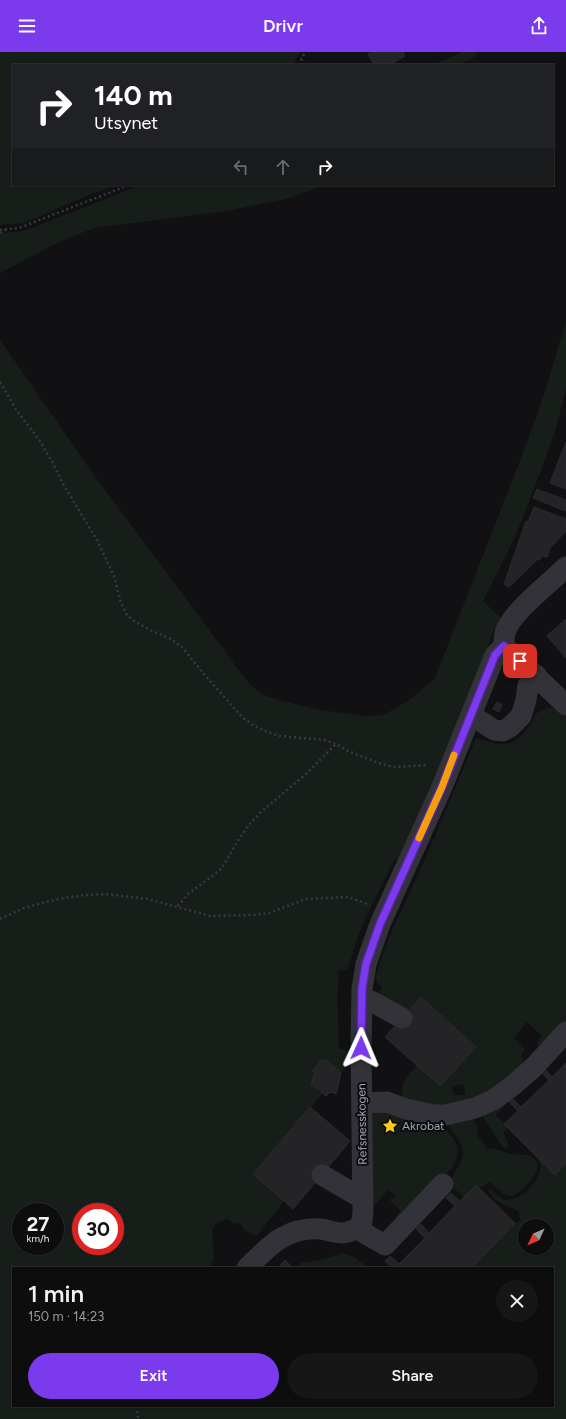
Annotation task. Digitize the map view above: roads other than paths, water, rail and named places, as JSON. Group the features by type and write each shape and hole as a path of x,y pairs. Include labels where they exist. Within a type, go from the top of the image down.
{"street":[{"name":"Refsnesskogen","path":"357,1229 362,1222 363,1199 362,997 366,964 386,912 442,787 451,761 495,655 504,646 505,634 511,621 519,611 566,567"},
{"path":"504,646 566,705"},
{"path":"471,715 494,730 503,731 510,727 521,716 526,700 528,685 536,675"},
{"path":"362,997 402,1018"},
{"path":"362,1103 387,1102 406,1109 434,1115 475,1108 492,1100 511,1087 534,1067 566,1032"},
{"path":"322,1175 363,1199"},
{"path":"248,1267 267,1248 281,1237 300,1230 321,1229 343,1233 357,1229 385,1245 443,1184"}],"place":[{"name":"Akrobat","path":"390,1126"}]}
